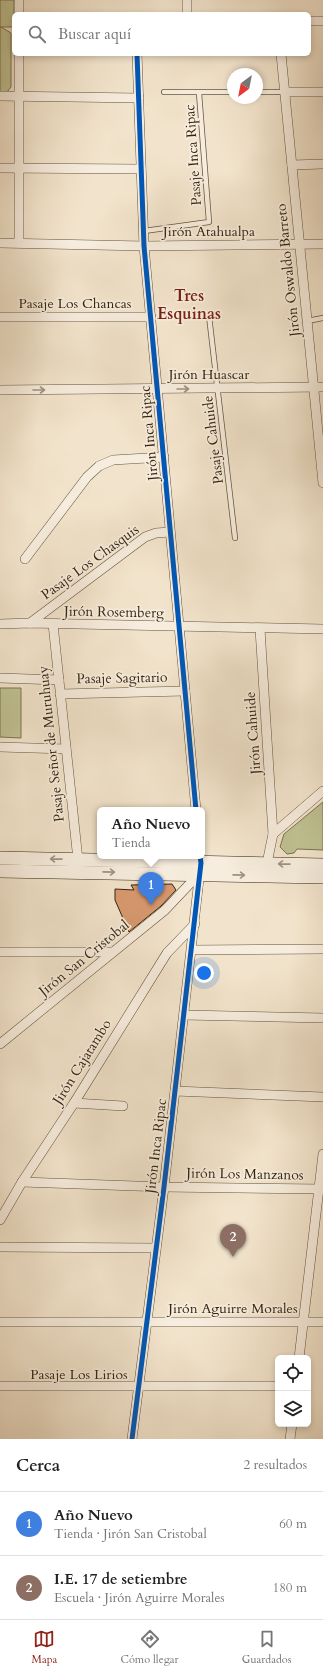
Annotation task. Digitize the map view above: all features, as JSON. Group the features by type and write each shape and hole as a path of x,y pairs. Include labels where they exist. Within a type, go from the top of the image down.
{"main road":[{"path":"0,858 200,864 323,877"},
{"path":"0,870 200,864"},
{"path":"266,870 323,865"}],"street":[{"path":"19,0 19,12"},
{"path":"187,0 187,12"},
{"path":"311,21 323,21"},
{"path":"19,56 19,243"},
{"name":"Jirón Inca Ripac","path":"137,56 144,246 196,807"},
{"name":"Jirón Oswaldo Barreto","path":"281,56 307,321 318,387 323,483"},
{"path":"285,92 323,92"},
{"path":"0,96 139,98"},
{"path":"292,165 323,164"},
{"path":"0,168 141,169"},
{"name":"Jirón Atahualpa","path":"0,243 144,246 323,244"},
{"name":"Pasaje Los Chancas","path":"0,317 151,317"},
{"name":"Jirón Huascar","path":"0,390 318,387"},
{"path":"25,559 87,477 99,466 113,460 164,457"},
{"name":"Pasaje Los Chasquis","path":"30,624 145,537 156,533 170,532"},
{"name":"Jirón Rosemberg","path":"0,624 323,629"},
{"name":"Pasaje Señor de Muruhuay","path":"53,624 78,860"},
{"name":"Jirón Cahuide","path":"260,629 273,834"},
{"path":"0,678 59,680"},
{"name":"Pasaje Sagitario","path":"60,694 185,691"},
{"path":"0,747 66,749"},
{"path":"266,870 273,834 323,791"},
{"name":"Jirón Inca Ripac","path":"132,1439 140,1386 164,1187 195,924 200,864"},
{"name":"Jirón San Cristobal","path":"0,1044 165,910 200,864"},
{"name":"Jirón Cajatambo","path":"0,1220 22,1182 74,1103 167,953 195,924"},
{"path":"192,950 323,949"},
{"path":"0,952 113,952"},
{"path":"184,1015 323,1018"},
{"path":"175,1091 323,1097"},
{"path":"74,1103 124,1106"},
{"path":"299,1355 321,1188 323,1154"},
{"name":"Jirón Los Manzanos","path":"22,1182 164,1187 321,1188"},
{"path":"0,1247 156,1248"},
{"name":"Jirón Aguirre Morales","path":"0,1322 323,1322"},
{"name":"Pasaje Los Lirios","path":"0,1386 275,1386"},
{"path":"290,1439 292,1427"}],"lane":[{"path":"164,92 227,92"},
{"path":"263,92 285,92"},
{"name":"Pasaje Inca Ripac","path":"144,231 209,222 199,93"},
{"name":"Pasaje Cahuide","path":"209,316 236,538"},
{"path":"307,321 323,318"}],"green space":[{"path":"0,0 14,0 12,27 0,27"},
{"path":"1,27 11,33 11,87 7,92 0,92"},
{"path":"0,688 21,688 21,738 0,737"},
{"path":"323,802 323,850 297,849 294,853 287,854 280,847 284,834"}],"building":[{"path":"172,884 176,890 161,906 129,932 115,900 115,889 134,890 131,885"}],"cycle path":[{"path":"137,56 144,246 196,807"},
{"path":"132,1439 164,1187 200,859"}],"place":[{"name":"Año Nuevo","path":"151,905"},
{"name":"I.E. 17 de setiembre","path":"233,1257"}],"district":[{"name":"Tres Esquinas","path":"189,305"}]}
